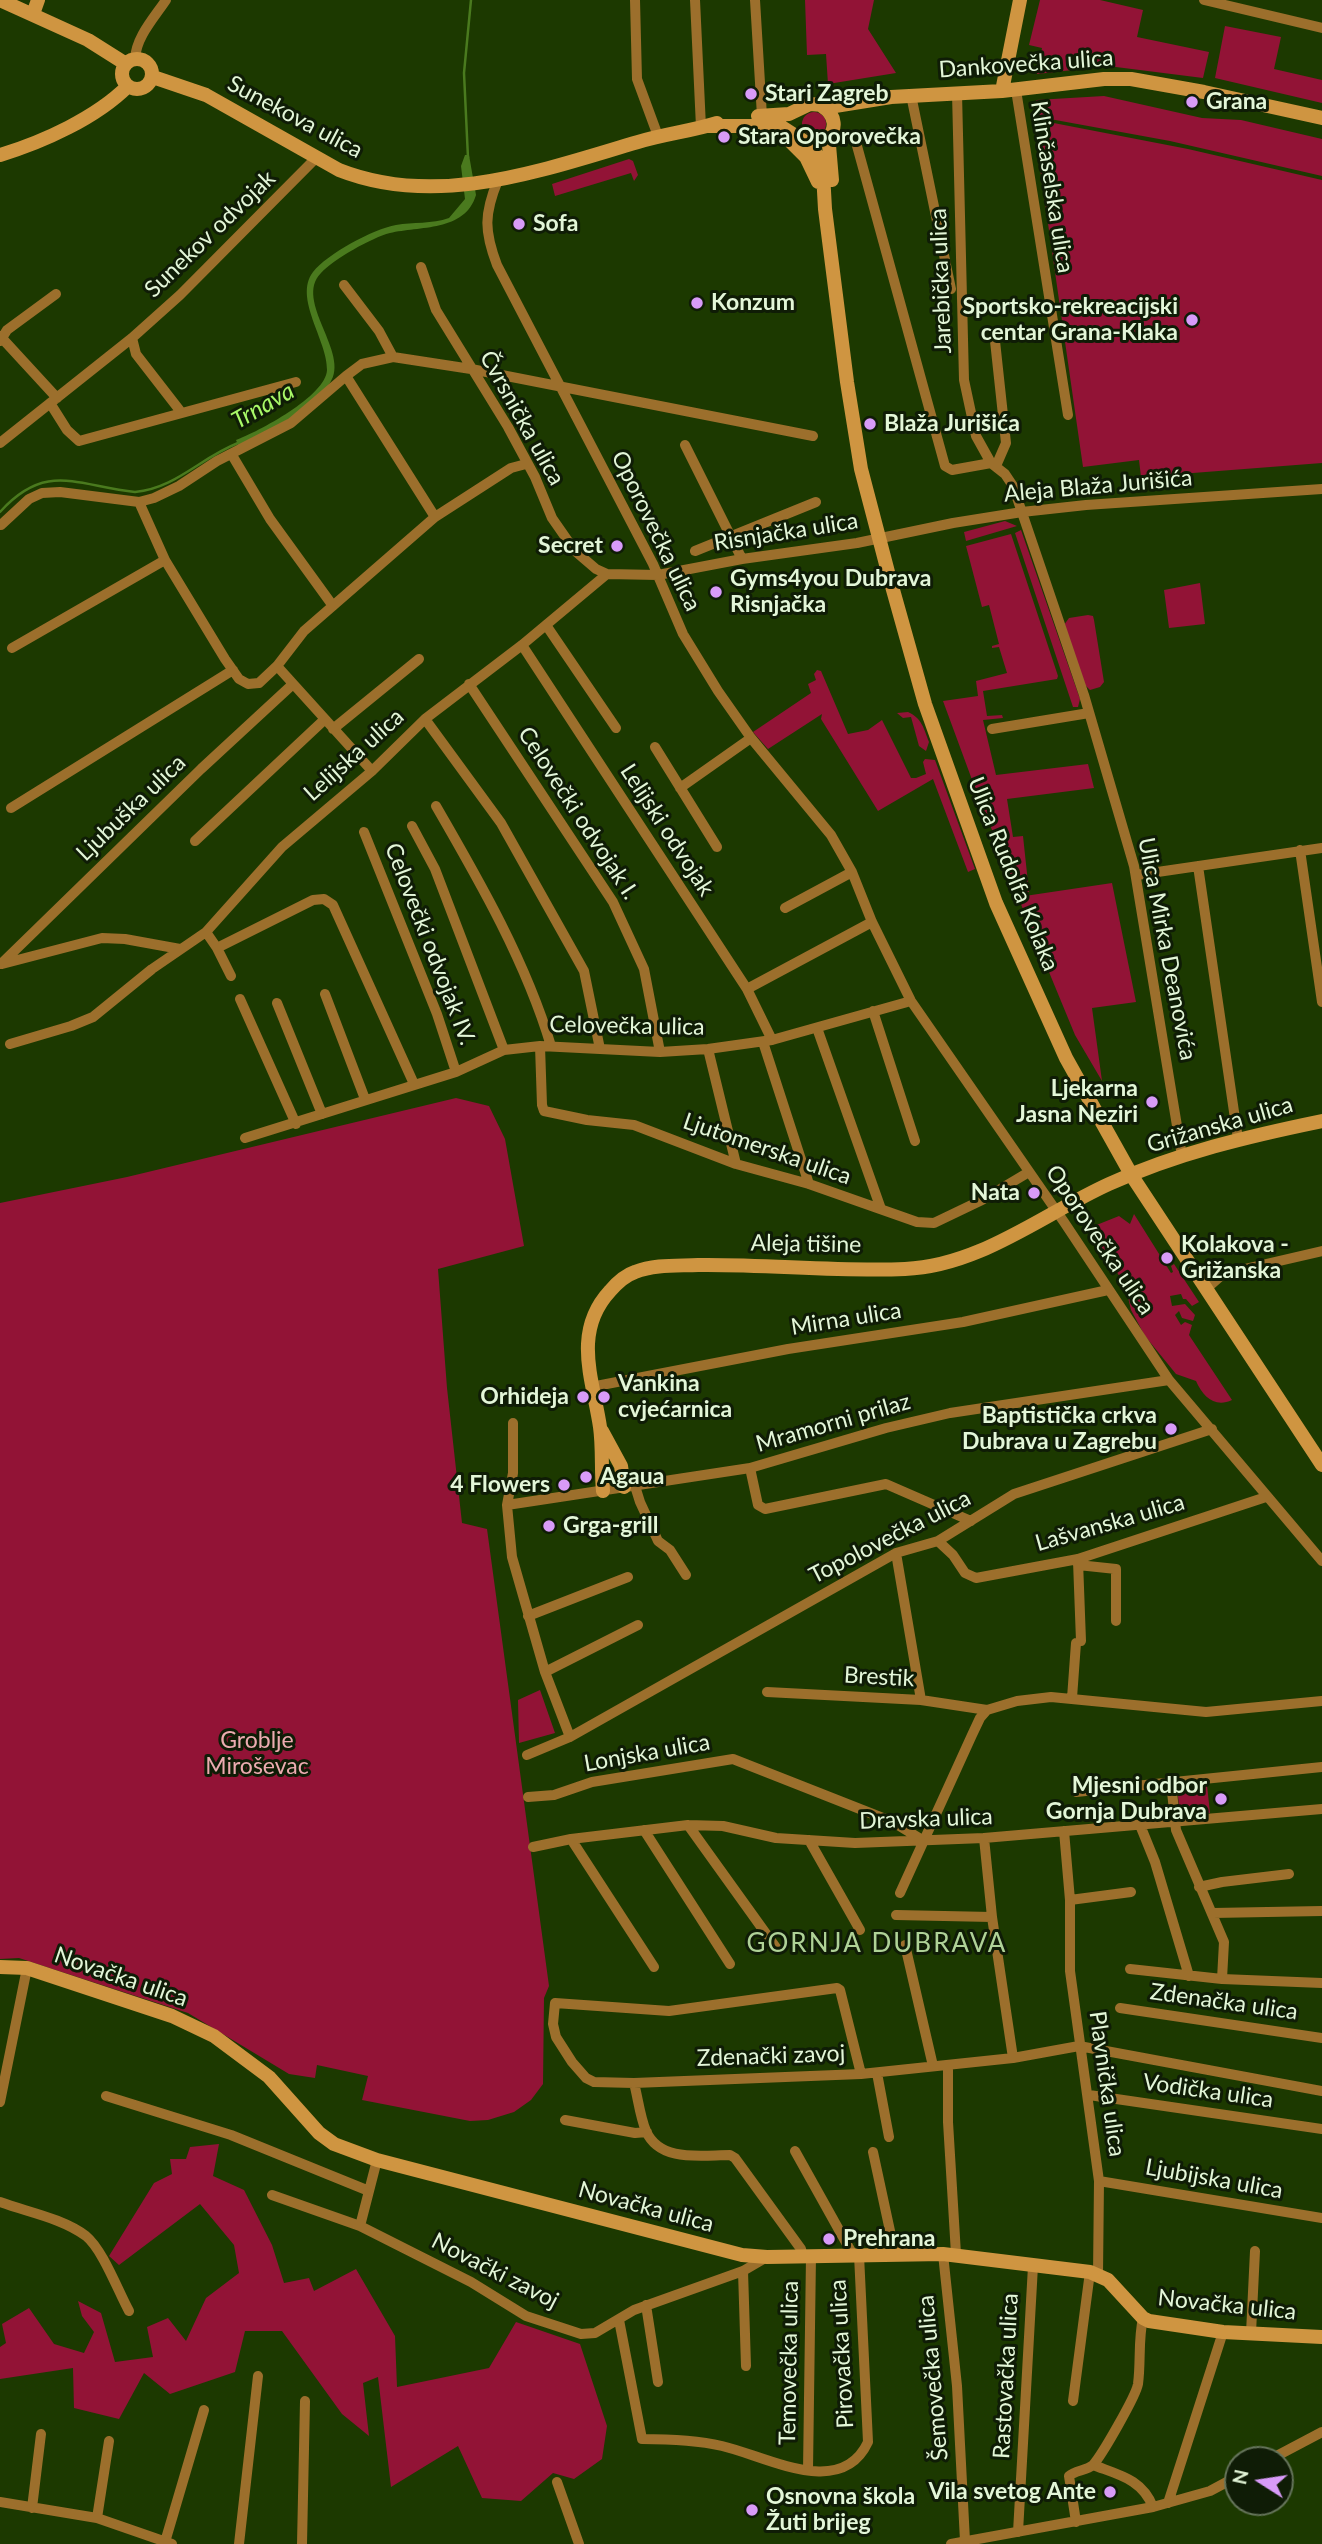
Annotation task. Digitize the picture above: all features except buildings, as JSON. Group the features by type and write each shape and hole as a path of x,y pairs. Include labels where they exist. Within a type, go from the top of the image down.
{"main road":[{"path":"0,0 130,62 149,64 153,77 143,89 137,90 128,86 122,73 130,62"},
{"path":"33,14 38,0"},
{"path":"1009,90 1020,0"},
{"name":"Sunekova ulica","path":"153,77 206,95 316,159 355,176 389,184 415,186 461,185 498,180"},
{"name":"Dankovečka ulica","path":"822,106 911,95 1009,90 1077,81 1131,79 1322,118"},
{"path":"0,155 28,147 62,130 102,107 128,86"},
{"path":"705,126 780,127 802,140 821,144 840,115 856,103"},
{"path":"498,180 548,169 658,136 739,118 784,115 810,104 822,106 832,115 832,131"},
{"path":"800,110 794,124 802,140"},
{"path":"748,126 785,137 802,152 816,174 825,201"},
{"name":"Ulica Rudolfa Kolaka","path":"829,234 832,194 829,145 832,131"},
{"name":"Ulica Rudolfa Kolaka","path":"802,140 817,154 822,165 850,406 861,469 925,704 996,903 1066,1058 1132,1176 1322,1465"},
{"name":"Grižanska ulica","path":"1132,1176 1182,1156 1238,1139 1322,1121"},
{"name":"Aleja tišine","path":"603,1491 600,1428 591,1387 587,1347 591,1325 602,1301 611,1290 635,1272 660,1266 924,1267 984,1249 1055,1211 1132,1176"},
{"name":"Aleja tišine","path":"600,1428 630,1487"},
{"name":"Novačka ulica","path":"0,1967 27,1968 172,2016 214,2036 270,2077 318,2133 334,2144 377,2160 727,2251 767,2257 950,2254 1094,2273 1117,2288 1143,2318 1149,2321 1223,2332 1322,2337"}],"street":[{"path":"130,62 142,36 166,0"},
{"path":"635,0 637,79 658,136"},
{"path":"695,0 705,126"},
{"path":"755,0 762,116"},
{"path":"1204,0 1322,28"},
{"name":"Klinčaselska ulica","path":"1009,90 1068,415"},
{"name":"Jarebička ulica","path":"957,93 964,380 976,436 993,465 1013,486 1022,512"},
{"path":"911,95 951,289"},
{"path":"854,135 945,466 952,470 993,465 1006,441 995,341"},
{"name":"Sunekov odvojak","path":"0,443 132,338 180,295 316,159"},
{"name":"Oporovečka ulica","path":"498,180 487,212 486,227 491,250 559,387 658,575 670,608 688,642 751,738 823,825 852,872 872,922 912,1001 1169,1380 1322,1561"},
{"name":"Čvrsnička ulica","path":"421,267 436,310 508,427 535,477 552,518 575,551 596,569 607,574"},
{"path":"344,285 379,331 393,356"},
{"path":"56,294 7,330 1,339 53,401 67,430 79,441 296,382"},
{"path":"132,338 136,354 181,412"},
{"path":"2,525 29,499 41,493 60,492 139,502 154,498 291,423 355,368 393,356 813,436"},
{"path":"346,376 435,517"},
{"path":"685,445 742,559"},
{"path":"232,454 270,519 333,606"},
{"path":"139,502 165,560 233,670 239,679 248,684 259,683 277,666 304,631 435,517 511,468 526,464"},
{"name":"Aleja Blaža Jurišića","path":"879,539 1022,512 1322,489"},
{"name":"Risnjačka ulica","path":"695,551 816,502"},
{"name":"Ulica Mirka Deanovića","path":"1022,512 1089,713 1137,875 1182,1156"},
{"name":"Risnjačka ulica","path":"658,575 742,559 879,539"},
{"path":"12,648 165,560"},
{"path":"607,574 658,575"},
{"name":"Lelijska ulica","path":"10,1044 71,1027 93,1017 206,932 282,847 372,771 425,719 522,645 607,574"},
{"path":"546,625 616,728"},
{"name":"Lelijski odvojak","path":"522,645 747,989 768,1042 809,1184"},
{"path":"332,729 419,659"},
{"path":"277,666 372,771"},
{"path":"11,808 233,670"},
{"name":"Ljubuška ulica","path":"0,964 201,769 293,684"},
{"name":"Celovečki odvojak I.","path":"469,684 613,902 644,969 660,1052"},
{"path":"992,729 1089,713"},
{"path":"425,719 501,823 584,971 600,1049"},
{"path":"195,841 324,720"},
{"path":"680,788 751,738"},
{"path":"655,747 716,847"},
{"path":"436,806 500,924 540,1007 546,1046"},
{"path":"412,826 435,869 504,1050"},
{"name":"Celovečki odvojak IV.","path":"364,832 437,1014 456,1072"},
{"path":"1137,875 1322,848"},
{"path":"1300,850 1322,1002"},
{"path":"1198,866 1238,1139"},
{"path":"785,908 852,872"},
{"path":"217,948 313,900 324,899 333,905 414,1084"},
{"path":"747,989 872,922"},
{"path":"206,932 231,976"},
{"path":"0,964 103,938 125,939 180,949"},
{"path":"325,994 365,1099"},
{"path":"240,999 296,1124"},
{"name":"Celovečka ulica","path":"245,1138 456,1072 504,1050 546,1046 660,1052 768,1042 912,1001"},
{"path":"277,1003 322,1114"},
{"path":"873,1011 915,1141"},
{"path":"817,1028 881,1209"},
{"name":"Ljutomerska ulica","path":"546,1046 542,1105 544,1111 587,1120 634,1125 736,1164 809,1184 916,1223 934,1223 982,1200 1030,1172"},
{"path":"708,1049 736,1164"},
{"path":"1206,1289 1223,1274 1322,1251"},
{"name":"Mirna ulica","path":"591,1387 788,1349 963,1322 1108,1290"},
{"name":"Mramorni prilaz","path":"507,1504 750,1468 886,1428 950,1413 1169,1380"},
{"path":"513,1423 513,1473 507,1504 512,1557 545,1672 570,1737"},
{"name":"Topolovečka ulica","path":"527,1755 570,1737 896,1553 938,1541 1014,1494 1212,1429"},
{"path":"750,1468 758,1505 765,1509 886,1484 971,1521"},
{"path":"630,1487 659,1541 670,1550 686,1575"},
{"name":"Lašvanska ulica","path":"938,1541 953,1555 965,1573 976,1578 1078,1562 1266,1497"},
{"path":"896,1553 921,1700"},
{"path":"1072,1698 1079,1642 1078,1562 1116,1569 1116,1621"},
{"path":"528,1616 628,1577"},
{"path":"545,1672 638,1625"},
{"name":"Brestik","path":"767,1692 921,1700 987,1710 1017,1700 1051,1697 1206,1712 1322,1701"},
{"path":"901,1893 972,1735 987,1710"},
{"name":"Lonjska ulica","path":"528,1797 554,1795 592,1782 733,1759 893,1822 925,1841"},
{"path":"1076,1792 1322,1767"},
{"path":"1171,1782 1174,1823 1224,1942 1222,1979"},
{"name":"Dravska ulica","path":"533,1847 571,1839 688,1825 723,1826 776,1838 855,1843 984,1838 1322,1809"},
{"path":"688,1825 777,1949"},
{"path":"1140,1825 1155,1861 1189,1976"},
{"path":"644,1829 730,1964"},
{"name":"Plavnička ulica","path":"1063,1831 1070,1900 1070,1971 1099,2181 1094,2273 1073,2401"},
{"path":"984,1838 992,1917 1013,2058"},
{"path":"571,1839 654,1967"},
{"path":"809,1840 860,1930"},
{"path":"1199,1887 1289,1874"},
{"path":"1070,1900 1131,1892"},
{"path":"1213,1913 1321,1910"},
{"path":"896,1915 992,1917"},
{"path":"905,1945 933,2066"},
{"path":"0,2102 27,1968"},
{"path":"1130,1969 1222,1979 1322,1983"},
{"name":"Zdenački zavoj","path":"861,2074 840,1990 837,1988 669,2011 555,2003 553,2024 556,2037 572,2062 586,2078 594,2082 634,2083 861,2074 877,2073 1013,2058 1079,2046 1322,2091"},
{"name":"Zdenačka ulica","path":"1120,2008 1322,2038"},
{"name":"Šemovečka ulica","path":"948,2065 950,2254 965,2541"},
{"path":"877,2073 889,2137"},
{"path":"634,2083 647,2132 662,2148 673,2154 730,2155 736,2158 807,2256"},
{"name":"Vodička ulica","path":"1089,2095 1322,2129"},
{"path":"107,2096 231,2135 369,2190"},
{"path":"565,2120 635,2133 647,2132"},
{"path":"795,2151 856,2255"},
{"path":"873,2152 895,2254"},
{"path":"360,2226 377,2160"},
{"name":"Ljubijska ulica","path":"1099,2181 1322,2218"},
{"name":"Novački zavoj","path":"272,2195 360,2226 471,2282 526,2316 581,2334 596,2333 646,2305 743,2271 767,2257"},
{"path":"0,2202 67,2226 87,2237 129,2311"},
{"path":"1251,2333 1255,2251"},
{"name":"Pirovačka ulica","path":"808,2470 830,2472 853,2463 863,2453 868,2442 856,2255"},
{"name":"Temovečka ulica","path":"807,2256 808,2470"},
{"name":"Rastovačka ulica","path":"1018,2532 1033,2266"},
{"path":"743,2271 747,2366"},
{"path":"646,2305 658,2382"},
{"path":"1076,2522 1069,2476 1093,2465 1131,2404 1138,2387 1143,2318"},
{"path":"619,2320 642,2439 692,2440 808,2470"},
{"path":"1168,2502 1223,2332"},
{"path":"239,2544 258,2376"},
{"path":"302,2544 305,2401"},
{"path":"0,2502 97,2518 168,2543 204,2410"},
{"path":"1294,2447 1322,2432"},
{"path":"32,2508 41,2434"},
{"path":"97,2518 109,2441"},
{"path":"1093,2465 1144,2489 1153,2507"},
{"path":"557,2482 579,2544"},
{"path":"951,2544 1153,2507 1210,2491 1224,2484"}],"green space":[{"path":"805,0 874,0 868,29 896,73 828,84 826,54 807,55"},
{"path":"1040,0 1100,0 1143,10 1137,37 1209,52 1203,78 1108,66 1037,74 1042,48 1029,45"},
{"path":"1225,26 1281,37 1274,69 1322,80 1322,103 1215,78"},
{"path":"1104,96 1202,118 1241,120 1322,139 1322,176 1170,141 1039,117 1036,100"},
{"path":"814,112 823,115 826,124 823,133 814,136 805,133 802,124 805,115"},
{"name":"Sportsko-rekreacijski centar Grana-Klaka","path":"1033,119 1188,149 1322,180 1322,463 1141,477 1139,460 1083,467"},
{"path":"629,159 633,161 638,175 634,181 631,173 555,196 552,184"},
{"path":"1005,521 1017,526 966,541 964,532"},
{"path":"1021,530 1080,699 1078,707 1073,707 1015,533"},
{"path":"1011,534 1058,676 1057,679 983,691 987,716 1002,715 1003,718 983,720 996,775 1088,764 1094,788 1007,799 1013,837 1023,836 1029,892 1018,893 943,701 978,696 976,681 1007,673 999,647 992,648 999,644 989,605 982,607 966,546"},
{"path":"1200,583 1205,624 1169,628 1164,590"},
{"path":"1093,616 1094,620 1104,682 1100,687 1090,690 1085,685 1064,625 1069,618"},
{"path":"817,670 821,671 848,734 868,730 882,720 911,778 926,774 923,762 925,759 935,760 975,869 968,872 933,779 878,811 821,719 822,714 768,749 753,732 811,693 808,684 816,680 814,674"},
{"path":"908,712 916,717 924,728 929,742 926,751 919,746 911,717 903,718 897,713"},
{"path":"1112,883 1136,1002 1092,1008 1102,1081 1075,1035 1018,897"},
{"name":"Groblje Miroševac","path":"456,1098 489,1106 505,1139 524,1246 438,1269 447,1388 462,1523 487,1529 549,1986 544,1998 543,2084 531,2100 514,2112 488,2120 470,2121 362,2100 368,2076 317,2065 315,2078 289,2074 188,2013 19,1958 0,1959 0,1203 127,1177"},
{"path":"1134,1214 1171,1273 1171,1266 1174,1264 1199,1302 1192,1306 1181,1294 1170,1296 1172,1306 1185,1304 1195,1315 1193,1321 1182,1318 1179,1311 1175,1315 1181,1325 1185,1322 1192,1325 1189,1335 1232,1400 1220,1403 1210,1400 1196,1381 1176,1374 1145,1336 1131,1310 1125,1285 1089,1228 1119,1216 1130,1224"},
{"path":"540,1690 555,1733 519,1743 518,1700"},
{"path":"1207,1785 1210,1813 1180,1816 1177,1787"},
{"path":"219,2144 213,2176 244,2190 272,2245 284,2283 309,2278 314,2291 356,2269 395,2336 397,2387 489,2368 516,2322 580,2344 607,2426 602,2459 574,2479 553,2473 521,2501 482,2498 458,2446 391,2487 378,2377 363,2383 369,2436 342,2414 282,2331 245,2331 235,2372 170,2394 144,2373 119,2419 74,2408 73,2368 0,2379 0,2347 6,2343 2,2324 29,2308 54,2344 84,2353 94,2332 82,2316 78,2301 101,2313 115,2362 153,2357 147,2327 168,2318 186,2341 206,2298 239,2273 234,2245 200,2204 119,2265 109,2256 154,2183 172,2174 170,2159 186,2159 190,2147"}],"shaded area":[{"path":"465,155 469,155 476,195 462,216 440,225 382,236 363,244 321,273 314,285 314,298 334,357 334,371 330,383 301,411 239,447 236,440 289,412 324,380 326,359 307,294 308,282 313,272 339,250 386,227 449,218 465,199 461,166"}],"waterway":[{"name":"Trnava","path":"468,158 464,73 471,0"},
{"name":"Trnava","path":"0,512 17,496 48,482 79,482 135,492 150,489 176,479 238,443"}],"place":[{"name":"Stari Zagreb","path":"751,94"},
{"name":"Grana","path":"1192,102"},
{"name":"Stara Oporovečka","path":"724,137"},
{"name":"Sofa","path":"519,224"},
{"name":"Konzum","path":"697,303"},
{"name":"Sportsko-rekreacijski centar Grana-Klaka","path":"1192,320"},
{"name":"Blaža Jurišića","path":"870,424"},
{"name":"Secret","path":"617,546"},
{"name":"Gyms4you Dubrava Risnjačka","path":"716,592"},
{"name":"Ljekarna Jasna Neziri","path":"1152,1102"},
{"name":"Nata","path":"1034,1193"},
{"name":"Kolakova - Grižanska","path":"1167,1258"},
{"name":"Orhideja","path":"583,1397"},
{"name":"Vankina cvjećarnica","path":"604,1397"},
{"name":"Baptistička crkva Dubrava u Zagrebu","path":"1171,1429"},
{"name":"Agaua","path":"586,1477"},
{"name":"4 Flowers","path":"564,1485"},
{"name":"Grga-grill","path":"549,1526"},
{"name":"Mjesni odbor Gornja Dubrava","path":"1221,1799"},
{"name":"Prehrana","path":"829,2239"},
{"name":"Vila svetog Ante","path":"1110,2492"},
{"name":"Osnovna škola Žuti brijeg","path":"752,2510"}],"district":[{"name":"GORNJA DUBRAVA","path":"877,1944"}]}
